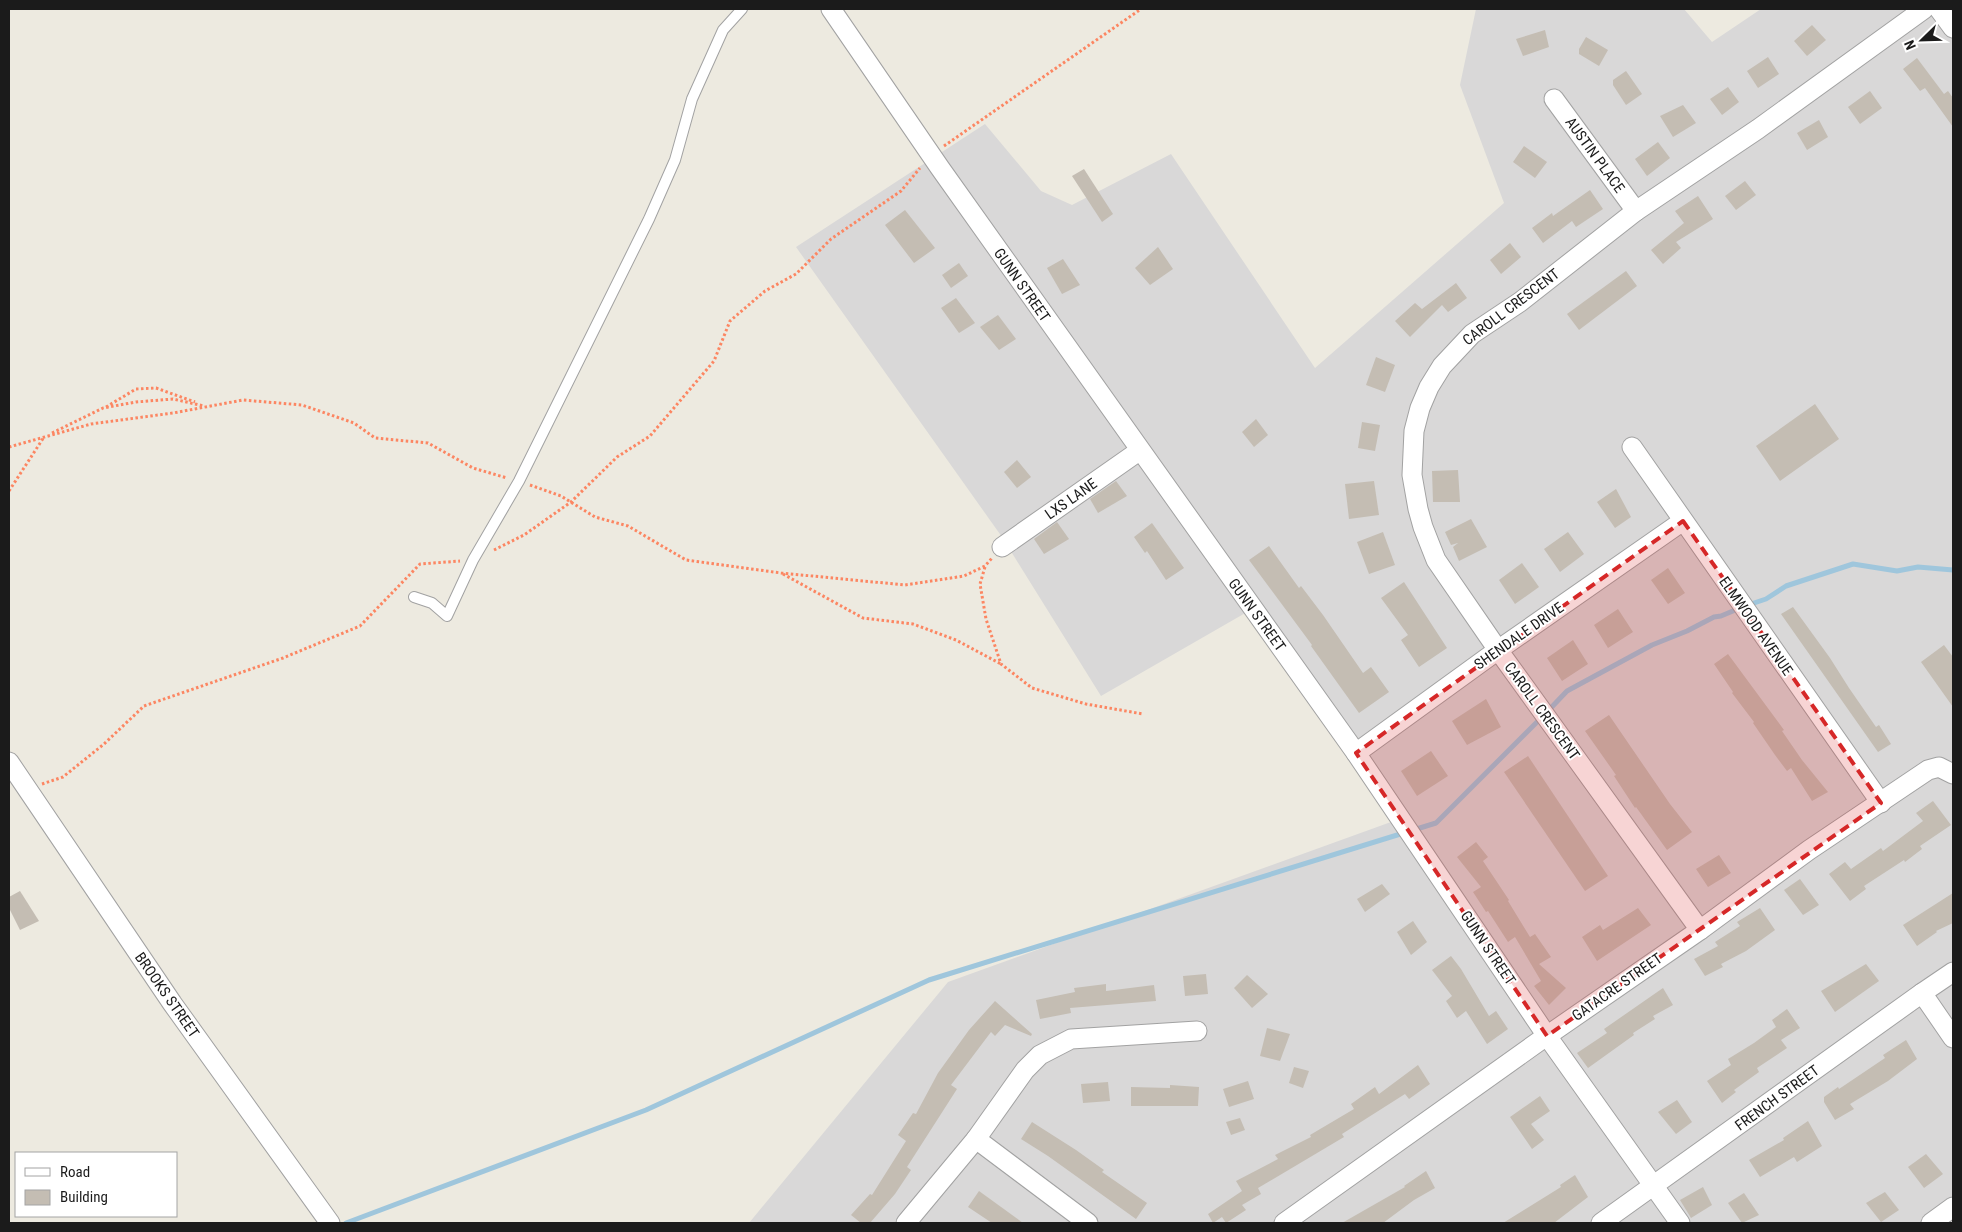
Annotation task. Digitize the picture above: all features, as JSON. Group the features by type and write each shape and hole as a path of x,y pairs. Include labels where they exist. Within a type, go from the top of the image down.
{"street":[{"name":"GUNN STREET","path":"831,9 930,155 1139,451 1356,753 1547,1036 1680,1223"},
{"name":"CAROLL CRESCENT","path":"1700,930 1444,574 1422,527 1412,475 1414,431 1420,408 1429,387 1442,366 1472,334 1520,302 1636,211 1758,129 1924,9"},
{"path":"1939,9 1953,28"},
{"name":"AUSTIN PLACE","path":"1554,99 1636,211"},
{"name":"ELMWOOD AVENUE","path":"1632,447 1881,803"},
{"name":"LXS LANE","path":"1002,547 1139,451"},
{"name":"SHENDALE DRIVE","path":"1356,753 1498,650 1683,521"},
{"name":"BROOKS STREET","path":"9,762 172,1003 330,1223"},
{"name":"GATACRE STREET","path":"1284,1223 1700,930 1809,850 1931,768 1950,767"},
{"name":"FRENCH STREET","path":"1601,1223 1953,972"},
{"path":"1922,993 1953,1038"},
{"path":"906,1223 976,1139 1025,1070 1040,1055 1054,1046 1072,1039 1197,1031"},
{"path":"976,1139 1088,1223"},
{"path":"1931,1223 1953,1207"}],"lane":[{"path":"414,597 432,603 447,616 474,560 518,481 649,219 675,160 692,99 723,30 742,9"}],"path":[{"path":"30,794 42,784 63,776 104,744 144,706 283,658 360,626 420,564 474,560 524,535 571,502 617,458 650,436 714,361 730,321 765,291 796,274 831,239 900,191 930,155 1140,9"},
{"path":"9,490 44,437 103,408 136,389 156,388 207,407 173,399 136,402 103,408"},
{"path":"985,566 980,584 986,619 1002,664"},
{"path":"781,573 863,618 913,624 956,640 1002,664 1032,688 1086,704 1144,714"}],"highlighted area":[{"path":"1683,521 1881,803 1547,1036 1356,753"}],"shaded area":[{"path":"1476,9 1684,9 1712,42 1761,9 1953,9 1953,1223 749,1223 948,982 1402,818 1261,604 1101,696 1002,537 796,247 985,124 1041,191 1072,205 1171,154 1315,368 1504,203 1460,85"}],"building":[{"path":"1812,25 1826,40 1807,56 1794,41"},
{"path":"1545,30 1549,47 1523,56 1516,39"},
{"path":"1586,37 1608,50 1599,66 1579,54 1579,49"},
{"path":"1768,57 1779,74 1758,88 1747,71"},
{"path":"1917,58 1944,94 1948,91 1953,98 1953,127 1925,88 1920,91 1903,69"},
{"path":"1626,71 1642,94 1626,105 1613,85 1613,80"},
{"path":"1728,87 1739,102 1722,115 1710,99"},
{"path":"1870,91 1882,108 1860,124 1848,107"},
{"path":"1683,105 1696,123 1673,137 1660,116"},
{"path":"1819,120 1828,137 1807,150 1797,133"},
{"path":"1658,142 1670,158 1647,176 1635,159"},
{"path":"1524,146 1547,162 1535,178 1513,162"},
{"path":"1084,169 1113,214 1102,222 1072,176"},
{"path":"1745,181 1756,195 1736,210 1725,196"},
{"path":"1590,190 1603,209 1576,227 1572,221 1543,243 1532,228 1552,213 1553,216"},
{"path":"1698,196 1713,219 1676,242 1681,248 1663,264 1651,250 1684,223 1675,211"},
{"path":"905,210 935,248 914,263 885,225"},
{"path":"1510,243 1521,257 1501,274 1490,260"},
{"path":"1158,247 1173,269 1150,285 1135,268"},
{"path":"1063,259 1080,285 1062,294 1047,268"},
{"path":"959,263 968,276 951,288 942,275"},
{"path":"1626,271 1637,286 1579,330 1567,314"},
{"path":"1456,283 1467,298 1448,312 1442,305 1410,337 1395,321 1415,303 1422,309"},
{"path":"956,298 975,323 959,333 941,308"},
{"path":"998,315 1016,339 999,350 980,327"},
{"path":"1376,357 1395,365 1385,392 1366,385"},
{"path":"1815,404 1839,439 1780,481 1756,446"},
{"path":"1256,419 1268,435 1254,447 1242,432"},
{"path":"1362,422 1380,425 1375,451 1358,448"},
{"path":"1017,460 1031,477 1017,488 1004,472"},
{"path":"1458,470 1460,502 1433,502 1432,471"},
{"path":"1116,481 1127,496 1098,513 1090,499"},
{"path":"1374,481 1379,515 1349,519 1345,484"},
{"path":"1616,489 1631,517 1615,528 1597,502"},
{"path":"1471,519 1487,547 1459,561 1453,547 1458,543 1451,545 1445,532"},
{"path":"1057,522 1069,539 1044,554 1034,539"},
{"path":"1152,523 1184,568 1166,580 1147,551 1145,553 1134,537"},
{"path":"1383,532 1395,565 1369,574 1357,542"},
{"path":"1568,532 1584,554 1560,572 1544,549"},
{"path":"1269,546 1299,588 1301,586 1323,615 1363,673 1371,667 1389,692 1359,713 1312,645 1249,560"},
{"path":"1522,563 1539,587 1515,604 1499,580"},
{"path":"1668,568 1685,593 1668,604 1651,580"},
{"path":"1404,582 1447,648 1419,667 1401,640 1408,635 1381,598"},
{"path":"1793,607 1876,727 1879,725 1891,744 1878,752 1781,614"},
{"path":"1618,609 1633,632 1608,648 1594,625"},
{"path":"1573,640 1588,664 1562,681 1547,658"},
{"path":"1944,645 1953,657 1953,707 1921,662"},
{"path":"1728,654 1784,730 1782,731 1802,760 1828,792 1812,801 1791,768 1787,771 1775,755 1714,664"},
{"path":"1486,699 1501,727 1467,745 1452,721"},
{"path":"1609,715 1670,804 1692,832 1667,850 1635,808 1614,776 1616,775 1585,731"},
{"path":"1431,751 1448,776 1417,796 1401,771"},
{"path":"1528,756 1608,876 1585,891 1504,772"},
{"path":"1933,801 1951,825 1920,846 1922,849 1905,862 1904,860 1864,886 1866,889 1850,901 1829,874 1845,862 1851,869 1881,848 1883,851 1923,821 1916,813"},
{"path":"1476,842 1488,857 1483,861 1509,900 1530,937 1535,934 1551,957 1539,964 1566,988 1549,1005 1534,986 1541,981 1515,937 1508,942 1488,911 1486,912 1473,892 1481,887 1457,857"},
{"path":"1719,855 1731,873 1708,887 1696,869"},
{"path":"1800,879 1819,905 1803,915 1784,890"},
{"path":"1382,884 1390,894 1365,912 1357,899"},
{"path":"20,891 39,921 20,930 9,908 9,897"},
{"path":"1953,893 1953,923 1936,931 1917,946 1903,925"},
{"path":"1638,908 1651,925 1597,961 1582,937 1600,925 1603,930"},
{"path":"1760,908 1775,930 1746,951 1721,964 1723,967 1705,976 1694,959 1718,946 1715,942 1740,926 1737,922"},
{"path":"1413,921 1427,942 1411,955 1397,932"},
{"path":"1451,956 1489,1016 1496,1011 1508,1029 1487,1044 1466,1011 1457,1018 1446,1001 1452,996 1432,970"},
{"path":"1866,964 1879,981 1835,1012 1821,991"},
{"path":"1206,974 1208,994 1185,996 1183,976"},
{"path":"1247,975 1268,994 1252,1008 1234,988"},
{"path":"1106,984 1106,991 1154,985 1156,1001 1070,1008 1071,1013 1040,1019 1036,1000 1075,992 1074,988"},
{"path":"1663,988 1673,1005 1653,1016 1655,1019 1633,1033 1634,1035 1588,1068 1577,1053 1607,1033 1604,1029"},
{"path":"995,1001 1032,1034 1031,1036 1005,1025 995,1036 991,1032 951,1085 957,1089 907,1167 911,1170 895,1194 870,1223 861,1223 851,1215 870,1194 872,1195 906,1141 898,1135 913,1113 916,1114 938,1073 969,1030"},
{"path":"1787,1009 1800,1028 1781,1040 1787,1048 1757,1068 1759,1072 1734,1090 1736,1092 1722,1103 1707,1081 1731,1065 1728,1059 1776,1027 1772,1020"},
{"path":"1267,1028 1290,1034 1280,1061 1260,1056"},
{"path":"1906,1040 1917,1059 1888,1081 1850,1104 1854,1109 1835,1120 1824,1102 1824,1097 1885,1058 1883,1055"},
{"path":"1418,1065 1430,1084 1409,1099 1405,1094 1342,1134 1344,1137 1258,1188 1261,1194 1242,1205 1246,1210 1226,1223 1222,1217 1213,1223 1208,1214 1242,1191 1236,1181 1278,1159 1275,1155 1311,1137 1310,1135 1354,1109 1351,1104 1375,1087 1379,1094"},
{"path":"1294,1067 1309,1071 1303,1088 1289,1083"},
{"path":"1248,1081 1254,1099 1229,1107 1223,1089"},
{"path":"1108,1082 1110,1101 1083,1103 1081,1084"},
{"path":"1170,1085 1199,1087 1198,1106 1131,1106 1131,1087 1170,1088"},
{"path":"1540,1096 1550,1111 1531,1124 1544,1140 1532,1149 1510,1117"},
{"path":"1677,1100 1692,1122 1676,1134 1658,1112"},
{"path":"1240,1118 1245,1130 1231,1135 1226,1122"},
{"path":"1808,1121 1822,1146 1797,1162 1794,1157 1760,1177 1749,1160 1784,1140 1783,1138"},
{"path":"1032,1122 1076,1150 1104,1170 1102,1172 1147,1203 1136,1219 1021,1139"},
{"path":"1926,1154 1943,1174 1924,1188 1908,1167"},
{"path":"1426,1171 1435,1188 1414,1200 1383,1223 1342,1223 1405,1187"},
{"path":"1575,1175 1588,1197 1554,1223 1503,1223 1561,1187 1560,1185"},
{"path":"1703,1187 1712,1205 1691,1218 1680,1200"},
{"path":"979,1191 1023,1223 992,1223 968,1207"},
{"path":"1885,1192 1899,1210 1881,1222 1866,1203"},
{"path":"1744,1193 1759,1215 1742,1223 1728,1203"}],"waterway":[{"path":"1748,605 1766,599 1786,586 1853,564 1897,571 1918,567 1953,570"},
{"path":"1547,712 1567,691 1652,645 1687,631 1714,617 1740,608"},
{"path":"346,1223 646,1110 929,980 1436,823 1541,718"}]}
